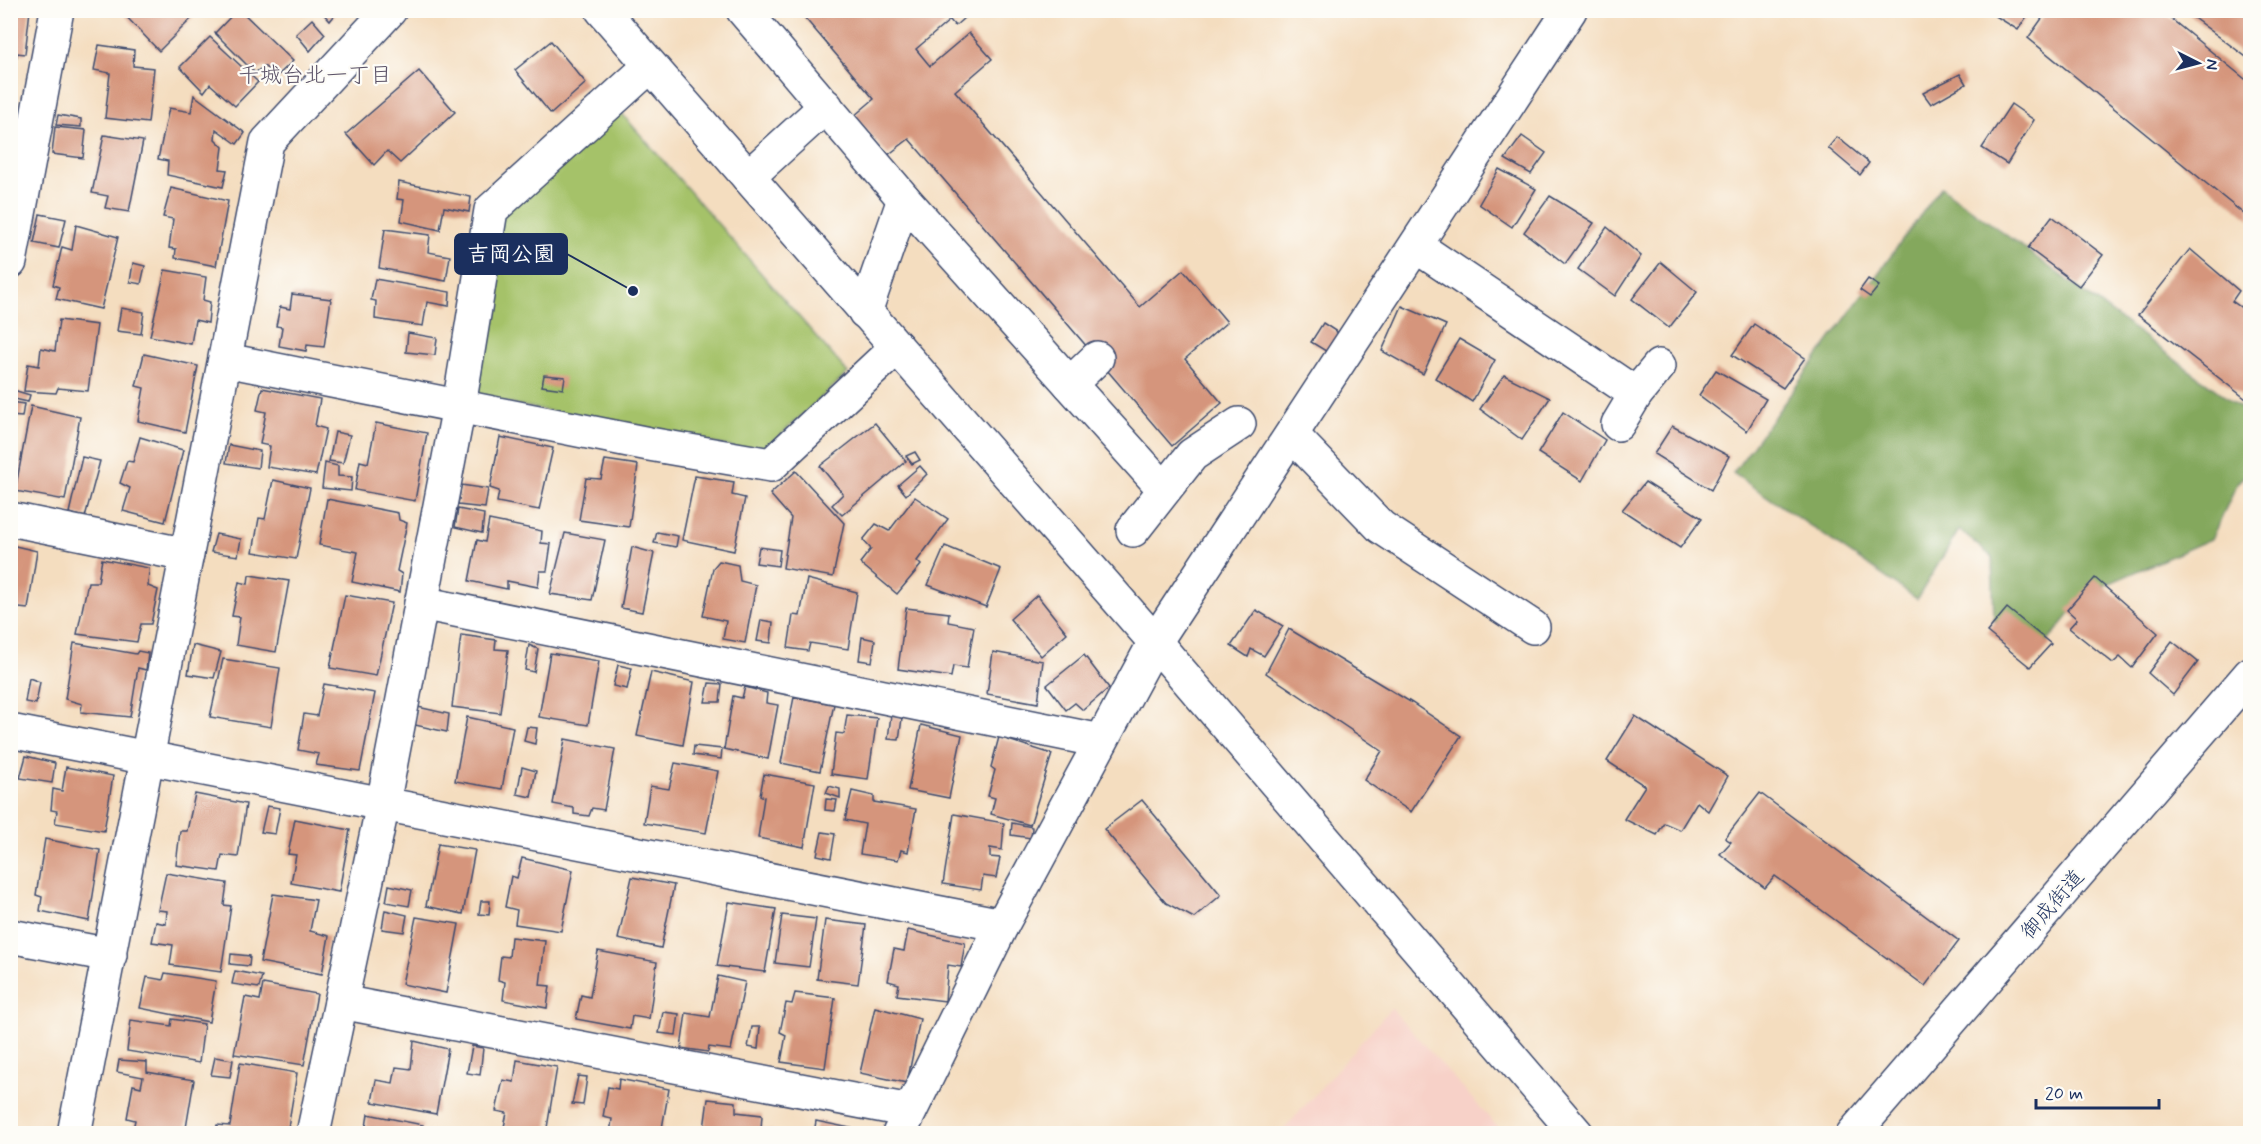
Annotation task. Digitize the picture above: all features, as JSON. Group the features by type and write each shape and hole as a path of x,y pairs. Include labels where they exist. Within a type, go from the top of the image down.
{"street":[{"path":"10,262 57,10"},
{"path":"74,1134 267,142 390,10"},
{"path":"602,10 1155,642 1577,1134"},
{"path":"743,10 904,199 1164,489"},
{"path":"341,1002 904,1122 1002,925 1155,642 1570,10"},
{"path":"314,1134 383,804 459,406 491,210 650,66"},
{"path":"748,177 826,106"},
{"path":"865,312 904,199"},
{"path":"1416,246 1636,394"},
{"path":"226,360 649,444 771,465 897,347"},
{"path":"1070,384 1097,358"},
{"path":"1618,424 1636,394 1659,366"},
{"path":"1133,530 1192,455 1239,424"},
{"path":"1292,435 1381,527 1533,627"},
{"path":"10,519 188,555"},
{"path":"421,603 1101,741"},
{"name":"御成街道","path":"1853,1134 2250,674"},
{"path":"10,731 1002,925"},
{"path":"10,936 110,955"}],"shaded area":[{"path":"1391,1008 1503,1133 1281,1133"}],"green space":[{"path":"618,109 848,373 761,453 472,396 502,208"},
{"path":"1941,187 2250,415 2250,471 2238,483 2211,539 2087,593 2045,645 1994,620 1992,557 1959,530 1917,599 1733,473"}],"building":[{"path":"10,10 30,10 25,54 17,53 16,62 10,62"},
{"path":"124,10 200,10 159,51 122,12"},
{"path":"237,10 240,10 293,61 276,77 264,66 255,73 215,33"},
{"path":"320,10 339,10 330,21"},
{"path":"798,10 973,10 955,26 950,20 916,49 930,66 969,33 992,59 955,91 1140,307 1183,270 1227,322 1185,359 1222,403 1172,446 909,139 888,155 854,116 874,99"},
{"path":"1986,10 2031,10 2018,30"},
{"path":"2048,10 2160,10 2250,83 2250,219 2028,38"},
{"path":"2183,10 2250,10 2250,58 2249,59"},
{"path":"312,19 325,34 310,51 296,34"},
{"path":"210,37 258,82 235,106 210,84 204,92 180,67"},
{"path":"551,41 586,83 551,114 515,70"},
{"path":"99,45 134,50 133,66 154,68 148,123 105,118 110,73 94,70"},
{"path":"419,71 455,112 400,163 387,151 374,165 346,134"},
{"path":"1960,74 1966,84 1931,104 1923,93"},
{"path":"194,95 245,133 237,144 216,129 215,139 223,147 220,169 227,170 223,187 167,175 168,161 158,159 169,108 191,112"},
{"path":"2011,104 2034,120 2007,164 1982,148"},
{"path":"58,115 81,119 81,127 56,125"},
{"path":"55,127 86,130 83,158 52,154"},
{"path":"104,135 143,141 129,212 105,208 108,196 92,193"},
{"path":"1522,136 1546,153 1531,174 1505,159"},
{"path":"1837,137 1869,163 1860,175 1828,148"},
{"path":"1499,169 1536,189 1512,227 1479,204"},
{"path":"399,182 471,197 469,212 444,207 440,230 401,221 404,200 397,199"},
{"path":"171,188 228,201 216,266 175,258 176,249 169,248 173,219 163,217"},
{"path":"1550,196 1594,223 1565,264 1524,232"},
{"path":"40,214 66,219 59,248 34,243"},
{"path":"2052,216 2103,255 2079,286 2028,248"},
{"path":"76,225 118,237 101,309 56,299 59,287 53,285 62,247 72,250"},
{"path":"1607,227 1641,256 1615,296 1578,269"},
{"path":"385,229 430,235 428,252 450,256 446,281 379,268"},
{"path":"2190,249 2239,291 2232,301 2250,314 2250,402 2138,315"},
{"path":"1661,262 1697,292 1669,328 1632,299"},
{"path":"133,263 145,266 141,284 130,282"},
{"path":"165,270 206,277 203,300 210,302 208,323 195,320 191,344 150,336"},
{"path":"375,279 450,292 449,306 427,302 423,326 375,319 376,301 371,300"},
{"path":"1868,279 1879,286 1870,297 1860,290"},
{"path":"292,294 331,299 324,347 307,345 306,351 279,346 282,327 276,326 280,307 290,309"},
{"path":"1402,306 1446,325 1423,374 1382,351"},
{"path":"121,308 144,312 141,334 117,331"},
{"path":"59,320 97,325 88,391 58,388 56,393 24,391 28,364 39,366 41,348 55,351"},
{"path":"1323,323 1340,334 1329,353 1311,342"},
{"path":"1754,324 1805,358 1783,388 1732,355"},
{"path":"408,333 437,338 435,355 406,352"},
{"path":"1459,339 1495,360 1472,402 1435,378"},
{"path":"144,354 198,366 185,432 138,421 144,388 136,386"},
{"path":"1716,370 1766,399 1747,431 1699,395"},
{"path":"544,375 565,377 563,389 542,386"},
{"path":"1504,375 1550,398 1522,440 1480,409"},
{"path":"262,388 320,399 315,426 326,429 316,475 267,467 270,446 260,444 266,412 257,410"},
{"path":"10,389 30,395 28,402 10,398"},
{"path":"10,402 24,404 22,417 10,416"},
{"path":"31,406 80,417 65,500 15,491"},
{"path":"1563,412 1605,440 1582,481 1538,453"},
{"path":"376,423 427,433 415,501 355,490 360,461 368,463"},
{"path":"875,423 906,461 842,515 832,505 843,494 820,466"},
{"path":"1672,426 1729,456 1711,490 1654,454"},
{"path":"335,432 350,435 343,463 329,461"},
{"path":"140,437 183,450 165,522 123,511 130,488 120,483 127,461 133,462"},
{"path":"500,437 553,448 539,510 497,502 499,491 490,488"},
{"path":"229,445 260,451 258,468 226,463"},
{"path":"915,452 920,460 912,464 906,456"},
{"path":"82,457 100,461 85,517 69,513"},
{"path":"605,460 638,465 629,527 579,520 586,478 601,479"},
{"path":"325,463 338,466 338,476 352,477 351,491 322,488"},
{"path":"920,466 927,474 906,495 898,485"},
{"path":"796,471 844,523 833,577 783,568 791,518 770,494"},
{"path":"695,476 734,482 732,495 745,498 734,551 682,540"},
{"path":"273,480 310,488 296,559 253,552 259,518 265,519"},
{"path":"1645,482 1702,518 1680,548 1622,510"},
{"path":"461,485 488,489 485,508 458,505"},
{"path":"915,497 948,519 917,561 921,565 897,594 860,563 871,549 863,540 876,524 889,531"},
{"path":"327,499 398,513 399,520 407,523 397,571 402,574 400,592 352,582 358,552 319,545"},
{"path":"458,509 484,514 482,533 455,527"},
{"path":"489,520 542,531 541,543 551,544 547,571 540,571 538,587 507,581 507,589 469,581 477,540 485,542"},
{"path":"657,532 678,536 676,547 654,543"},
{"path":"565,533 605,540 592,600 550,594"},
{"path":"216,534 241,539 238,556 211,552"},
{"path":"11,545 37,551 28,609 10,607"},
{"path":"945,546 1001,569 986,607 928,585"},
{"path":"632,547 654,553 642,612 621,608"},
{"path":"759,547 780,550 778,566 756,563"},
{"path":"102,559 149,568 148,586 158,590 151,624 141,624 137,642 77,634 88,582 98,582"},
{"path":"719,561 738,565 740,581 756,585 745,643 723,639 726,621 703,616 713,568"},
{"path":"249,575 289,581 276,652 236,645 240,617 232,616 239,582 248,584"},
{"path":"2095,578 2158,633 2132,668 2120,657 2113,663 2069,628 2077,619 2067,610"},
{"path":"807,579 857,592 848,649 810,643 808,651 788,648 793,615 800,616"},
{"path":"345,595 392,603 376,676 330,668"},
{"path":"1037,595 1067,633 1041,656 1010,619"},
{"path":"906,608 949,613 948,622 974,627 967,668 953,666 951,677 898,669"},
{"path":"2007,608 2051,644 2030,667 1987,632"},
{"path":"1256,610 1283,626 1264,656 1251,649 1248,657 1231,646"},
{"path":"761,620 773,622 771,643 757,641"},
{"path":"1289,629 1412,703 1461,736 1411,812 1364,780 1382,751 1266,673"},
{"path":"461,635 496,640 495,649 508,650 500,713 452,707"},
{"path":"862,637 875,640 872,662 859,660"},
{"path":"2172,641 2198,662 2173,695 2148,673"},
{"path":"74,643 136,654 138,651 148,653 146,670 138,668 130,717 81,712 82,704 65,699"},
{"path":"193,645 221,652 214,678 188,674"},
{"path":"529,645 538,649 534,672 525,670"},
{"path":"993,652 1043,661 1038,703 987,694"},
{"path":"550,653 599,661 588,725 539,717"},
{"path":"1084,655 1109,688 1083,710 1075,703 1066,710 1047,685"},
{"path":"223,659 280,668 271,727 210,717"},
{"path":"618,665 632,668 627,689 613,686"},
{"path":"651,672 694,682 683,745 637,736"},
{"path":"29,678 40,682 36,704 25,702"},
{"path":"709,683 722,684 720,702 705,702"},
{"path":"324,684 375,693 360,771 316,765 319,754 298,750 304,714 317,716"},
{"path":"745,687 767,693 766,703 778,705 768,759 724,749 733,696 742,698"},
{"path":"794,697 834,704 820,771 781,763"},
{"path":"418,707 449,714 447,732 415,725"},
{"path":"847,715 877,718 868,779 831,774 836,733 844,734"},
{"path":"891,715 902,718 899,740 888,739"},
{"path":"1635,716 1728,776 1708,811 1697,802 1680,830 1664,823 1657,835 1624,819 1645,786 1607,761"},
{"path":"467,717 513,727 502,789 455,781"},
{"path":"921,725 962,735 949,798 908,790"},
{"path":"527,727 537,728 535,744 524,741"},
{"path":"999,737 1052,754 1030,825 991,814 995,798 988,796 995,770 991,767"},
{"path":"565,739 615,749 604,810 592,808 589,816 574,814 574,808 553,804"},
{"path":"694,746 722,749 721,759 693,755"},
{"path":"26,756 55,763 52,783 20,778"},
{"path":"675,763 718,771 706,833 644,823 650,786 669,789"},
{"path":"66,767 113,776 104,831 55,823 57,811 51,810 53,789 62,791"},
{"path":"522,767 536,771 531,797 517,794"},
{"path":"764,774 815,783 804,847 758,838 764,797 760,795"},
{"path":"829,786 840,789 840,798 826,793"},
{"path":"852,791 874,796 874,802 916,809 908,852 901,850 898,860 860,854 865,824 845,820"},
{"path":"1760,793 1959,941 1925,986 1775,876 1765,888 1720,854 1731,842 1725,838"},
{"path":"195,794 246,804 238,857 222,855 219,871 176,865 180,831 187,831"},
{"path":"826,799 837,800 835,811 825,810"},
{"path":"1142,800 1221,895 1194,918 1166,903 1104,829"},
{"path":"267,806 280,808 275,834 261,832"},
{"path":"954,814 1004,823 1002,850 990,848 990,857 1000,858 996,878 983,876 981,890 943,884"},
{"path":"295,819 350,830 339,892 291,883 296,855 288,854"},
{"path":"1012,823 1032,827 1031,838 1011,835"},
{"path":"822,832 835,834 831,858 817,855"},
{"path":"45,839 100,850 89,921 40,911 42,897 36,895"},
{"path":"438,844 475,850 463,914 426,906"},
{"path":"522,858 573,870 561,931 515,924 517,910 505,907 511,876 517,878"},
{"path":"166,873 227,883 224,905 231,906 221,972 170,965 173,945 152,942 156,922 166,924 167,911 158,910"},
{"path":"632,877 674,885 661,948 618,939"},
{"path":"389,885 412,890 409,906 386,902"},
{"path":"273,894 316,900 310,931 329,936 322,974 260,962"},
{"path":"481,901 490,901 489,915 479,914"},
{"path":"729,902 776,909 765,972 717,966"},
{"path":"385,910 407,915 404,932 382,929"},
{"path":"782,915 816,919 809,967 775,963"},
{"path":"416,917 459,924 446,993 402,984"},
{"path":"825,920 866,925 858,984 817,979"},
{"path":"908,930 965,943 961,967 948,965 945,1001 897,995 899,984 888,981 894,949 904,951"},
{"path":"511,937 545,941 540,985 550,986 547,1008 503,1000 505,982 498,980 501,956 509,957"},
{"path":"598,951 657,962 649,1019 632,1016 630,1029 576,1019 581,995 590,997"},
{"path":"231,954 250,956 249,966 230,964"},
{"path":"235,971 262,976 259,988 232,984"},
{"path":"165,973 216,981 209,1022 140,1008 147,977 163,980"},
{"path":"718,976 745,982 731,1050 709,1047 708,1052 681,1048 686,1013 710,1017"},
{"path":"263,984 317,994 304,1065 234,1054 245,997 260,1000"},
{"path":"795,993 835,998 825,1068 781,1062 786,1035 780,1032 786,1003 792,1004"},
{"path":"875,1007 920,1019 907,1083 860,1073"},
{"path":"663,1012 679,1014 676,1035 659,1033"},
{"path":"172,1019 204,1024 199,1063 127,1051 131,1020 171,1026"},
{"path":"752,1027 760,1027 758,1049 748,1047"},
{"path":"414,1041 448,1049 436,1114 372,1102 376,1080 393,1083 396,1067 411,1069"},
{"path":"472,1046 483,1048 480,1075 467,1073"},
{"path":"215,1057 233,1060 230,1077 211,1075"},
{"path":"119,1060 147,1062 147,1072 194,1080 185,1134 132,1134 135,1120 127,1118 133,1085 141,1087 143,1077 117,1072"},
{"path":"517,1060 557,1067 546,1134 504,1127 507,1113 496,1111 503,1080 514,1082"},
{"path":"240,1063 297,1073 287,1134 215,1134 217,1125 230,1126"},
{"path":"578,1076 587,1077 583,1105 572,1104"},
{"path":"619,1079 669,1089 661,1134 610,1134 612,1119 603,1117 608,1087 618,1089"},
{"path":"708,1099 736,1102 736,1112 762,1115 761,1129 772,1130 771,1134 717,1134 704,1129"},
{"path":"368,1114 423,1125 421,1134 365,1134"},
{"path":"816,1121 860,1130 860,1134 814,1134"}],"place":[{"name":"吉岡公園","path":"633,291"}],"district":[{"name":"千城台北一丁目","path":"315,74"}]}
